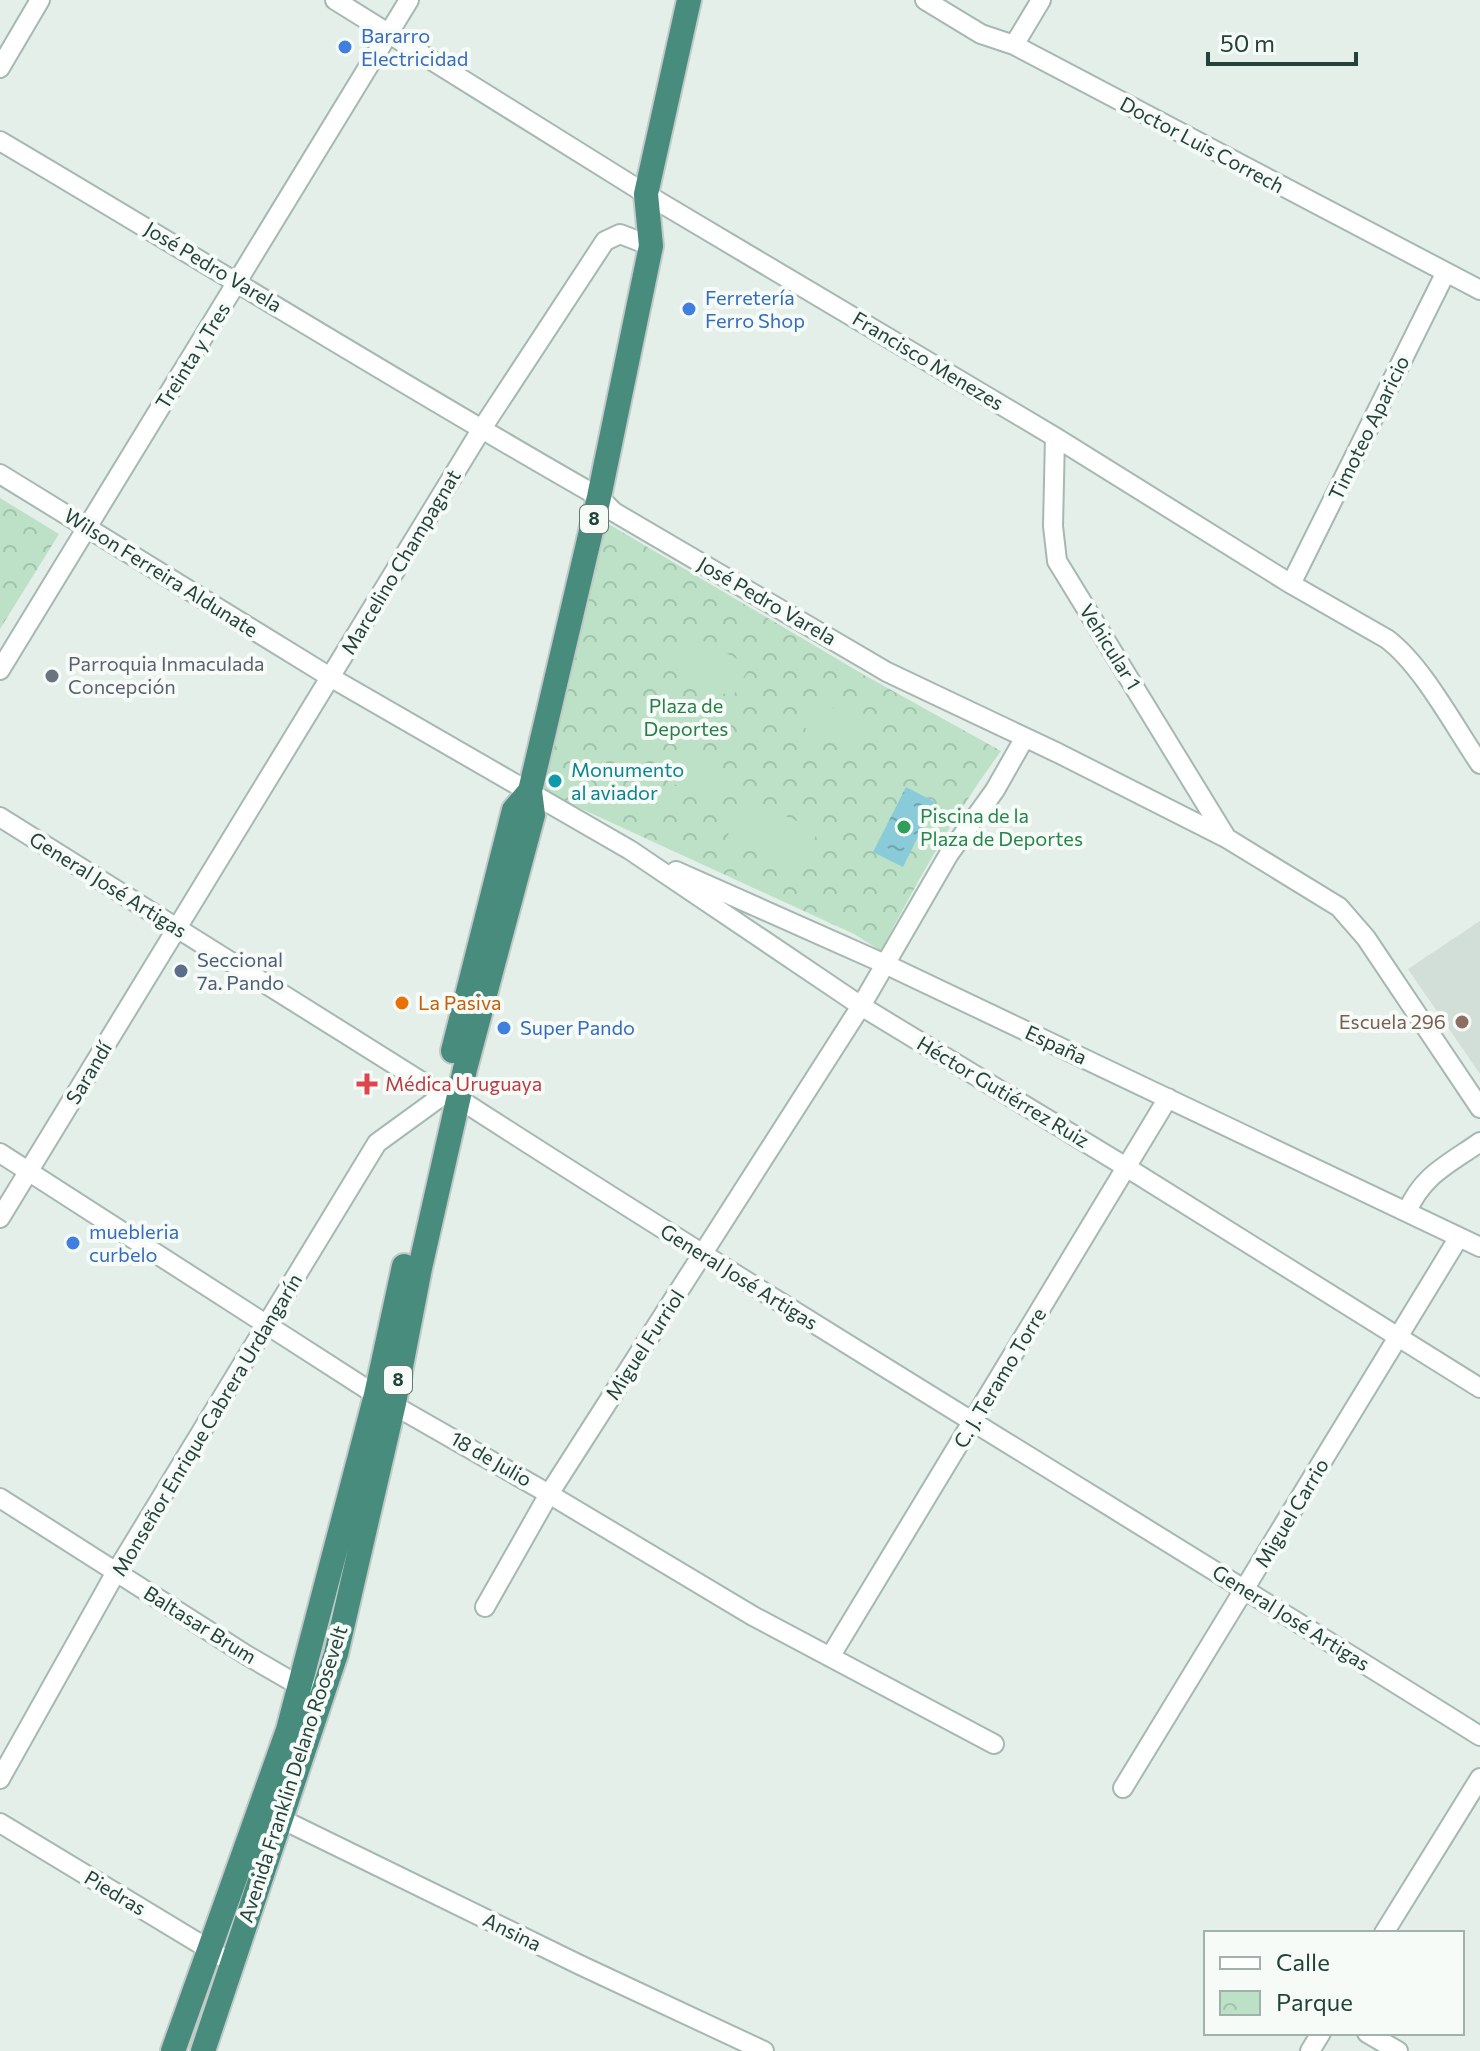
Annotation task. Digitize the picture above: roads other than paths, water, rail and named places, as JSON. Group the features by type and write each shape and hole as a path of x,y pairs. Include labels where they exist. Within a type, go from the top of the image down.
{"highway":[{"name":"Avenida Franklin Delano Roosevelt","path":"231,1962 272,1814 298,1685 385,1399 420,1268 451,1097 533,815 530,791 599,497 651,246 646,194 689,0"},
{"name":"Avenida Franklin Delano Roosevelt","path":"209,1950 324,1693 347,1607 385,1399"},
{"name":"8","path":"173,2051 209,1950"},
{"name":"8","path":"203,2051 231,1962"}],"street":[{"path":"0,68 40,0"},
{"name":"Francisco Menezes","path":"335,0 646,194 1055,437 1400,649 1480,764"},
{"name":"Treinta y Tres","path":"0,670 409,0"},
{"name":"Doctor Luis Correch","path":"925,0 981,34 1014,45 1480,290"},
{"path":"1014,45 1041,0"},
{"name":"José Pedro Varela","path":"0,141 481,430 599,497 614,512 887,672 1228,839 1339,907 1366,938 1480,1108"},
{"name":"Marcelino Champagnat","path":"177,929 481,430 605,241 612,235 620,234 651,246"},
{"name":"Timoteo Aparicio","path":"1291,584 1446,272"},
{"name":"Vehicular 1","path":"1055,437 1053,526 1057,561 1228,839"},
{"name":"Wilson Ferreira Aldunate","path":"0,474 330,677 530,791"},
{"name":"Miguel Furriol","path":"485,1607 549,1494 861,1006 949,854 995,790 1024,739"},
{"name":"Héctor Gutiérrez Ruiz","path":"530,791 630,850 861,1006 1480,1388"},
{"name":"General José Artigas","path":"0,817 702,1256 1480,1736"},
{"name":"España","path":"630,850 885,964 1480,1247"},
{"name":"Sarandí","path":"0,1218 177,929"},
{"name":"Monseñor Enrique Cabrera Urdangarín","path":"0,1779 116,1572 377,1143 451,1097"},
{"name":"C. J. Teramo Torre","path":"830,1657 1168,1098"},
{"path":"1407,1212 1416,1191 1480,1142"},
{"name":"18 de Julio","path":"0,1153 385,1399 753,1616 994,1744"},
{"name":"Miguel Carrio","path":"1123,1788 1459,1237"},
{"name":"Baltasar Brum","path":"0,1498 298,1685 324,1693"},
{"path":"1385,1931 1480,1778"},
{"name":"Ansina","path":"272,1814 764,2051"},
{"name":"Piedras","path":"0,1823 231,1962"},
{"path":"1370,2035 1398,2051"}],"water":[{"name":"Piscina de la Plaza de Deportes","path":"906,787 935,802 903,867 873,852"}],"place":[{"name":"Bararro Electricidad","path":"345,47"},
{"name":"Ferretería Ferro Shop","path":"689,309"},
{"name":"Parroquia Inmaculada Concepción","path":"52,676"},
{"name":"Monumento al aviador","path":"555,781"},
{"name":"Piscina de la Plaza de Deportes","path":"904,827"},
{"name":"Seccional 7a. Pando","path":"181,971"},
{"name":"La Pasiva","path":"402,1003"},
{"name":"Escuela 296","path":"1462,1022"},
{"name":"Super Pando","path":"504,1028"},
{"name":"Médica Uruguaya","path":"367,1084"},
{"name":"muebleria curbelo","path":"73,1243"}],"park label":[{"name":"Plaza de Deportes","path":"686,718"}]}
